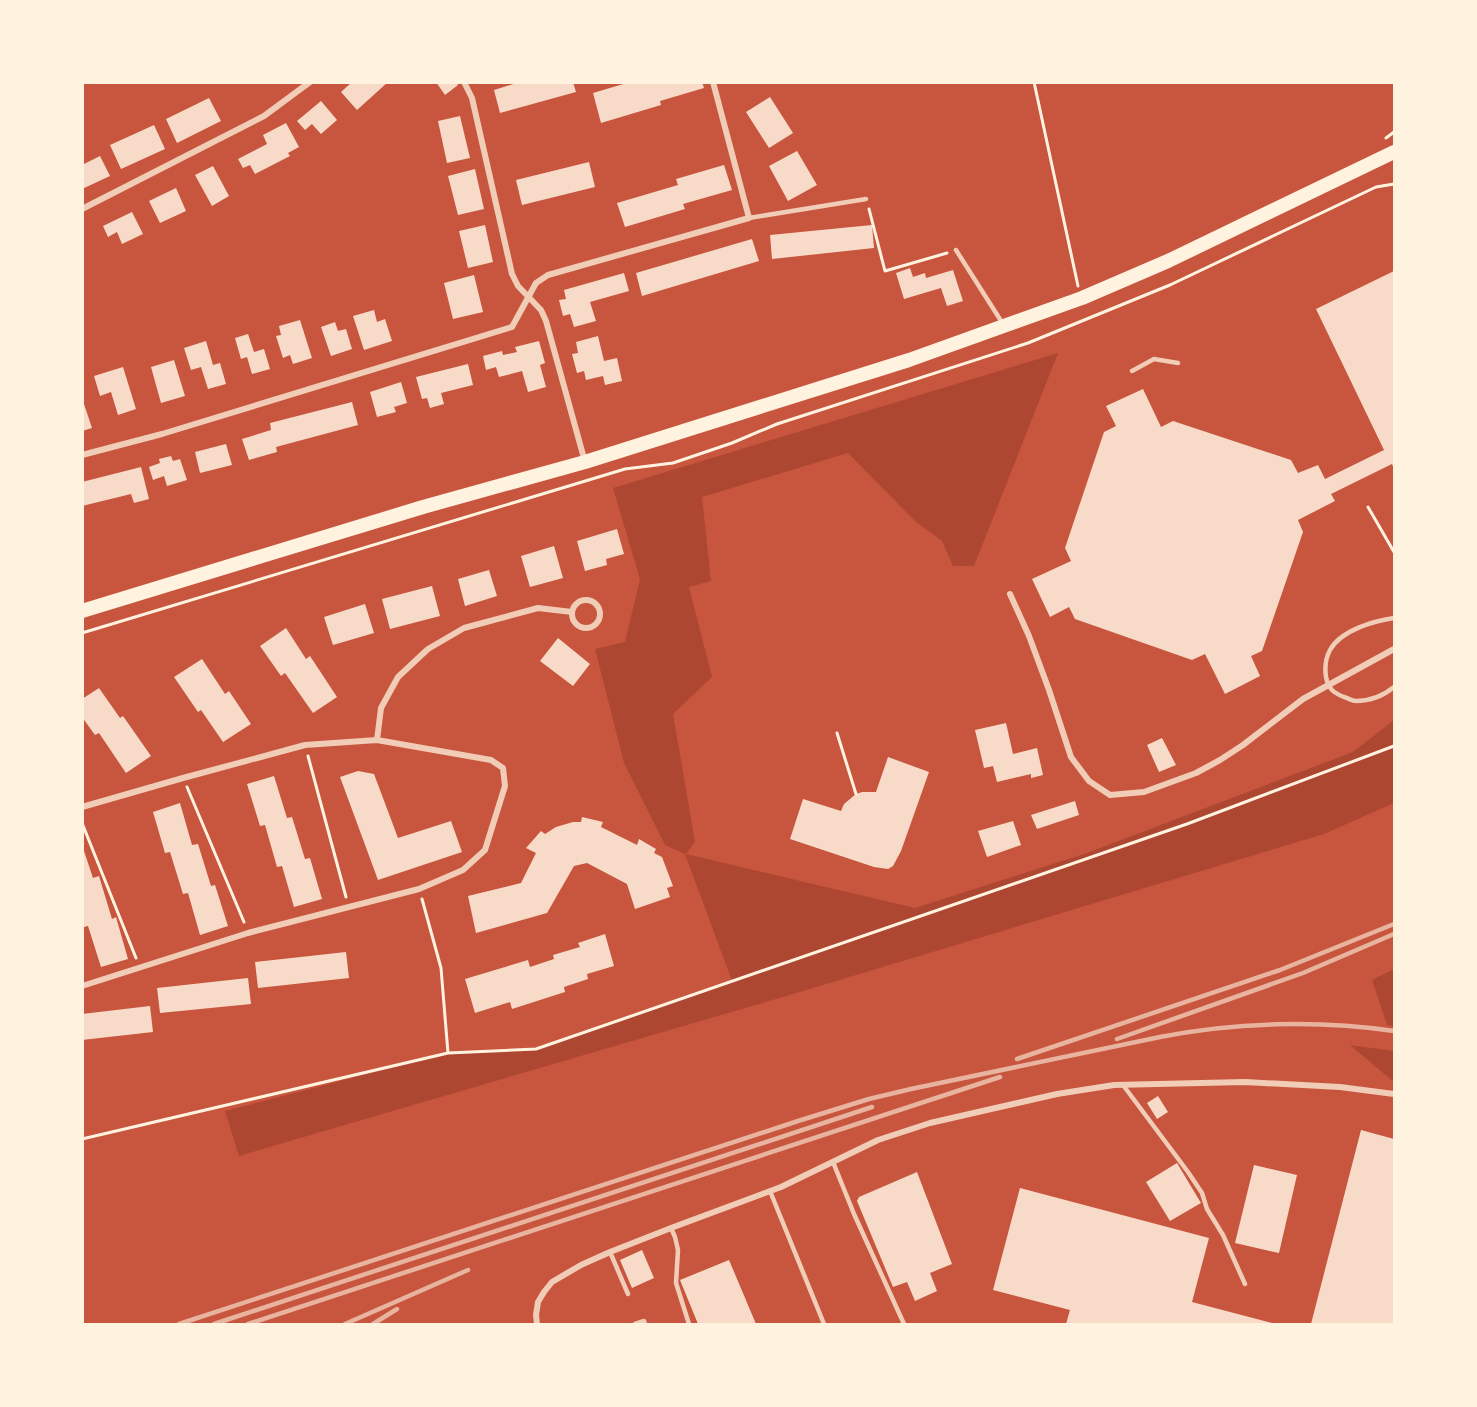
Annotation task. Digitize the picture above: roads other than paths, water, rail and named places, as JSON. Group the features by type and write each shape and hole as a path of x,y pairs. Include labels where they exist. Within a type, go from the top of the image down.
{"main road":[{"path":"82,611 423,507 585,462 909,360 1082,298 1168,261 1395,152"}],"street":[{"path":"82,209 264,116 310,82"},
{"path":"464,82 472,98 512,274 518,286 542,310 585,462"},
{"path":"82,456 162,434 512,327 536,283 548,275 749,218 713,82"},
{"path":"1010,594 1029,636 1071,757 1089,781 1110,795 1144,792 1196,773 1220,760 1303,699 1395,649"},
{"path":"587,600 599,608 600,615 591,627 584,628 577,625 572,612 574,606 580,601 587,600"},
{"path":"377,740 381,708 398,677 429,649 464,628 538,608 572,612"},
{"path":"82,807 183,777 305,745 377,740 491,760 503,768 505,786 485,850 463,870 419,889 248,933 82,986"},
{"path":"537,1324 538,1302 544,1292 552,1282 581,1265 781,1187 878,1140 930,1123 1057,1094 1123,1085 1245,1082 1340,1087 1395,1094"}],"lane":[{"path":"749,218 866,199"},
{"path":"956,250 1004,326"},
{"path":"1132,371 1154,359 1179,363"},
{"path":"1395,618 1375,621 1338,640 1330,651 1326,664 1328,684 1333,692 1354,702 1381,698 1395,687"},
{"path":"1123,1085 1202,1194 1245,1284"},
{"path":"833,1162 904,1324"},
{"path":"770,1191 824,1324"},
{"path":"671,1228 678,1250 676,1283 689,1324"},
{"path":"610,1252 628,1294"},
{"path":"635,1324 644,1321 645,1324"}],"railway":[{"path":"1017,1059 1280,970 1394,924"},
{"path":"1117,1039 1303,973 1394,934"},
{"path":"179,1324 869,1099 1160,1037 1218,1028 1307,1024 1394,1031"},
{"path":"248,1324 1000,1077"},
{"path":"214,1324 872,1107"},
{"path":"345,1324 468,1270"},
{"path":"373,1324 397,1309"}]}
